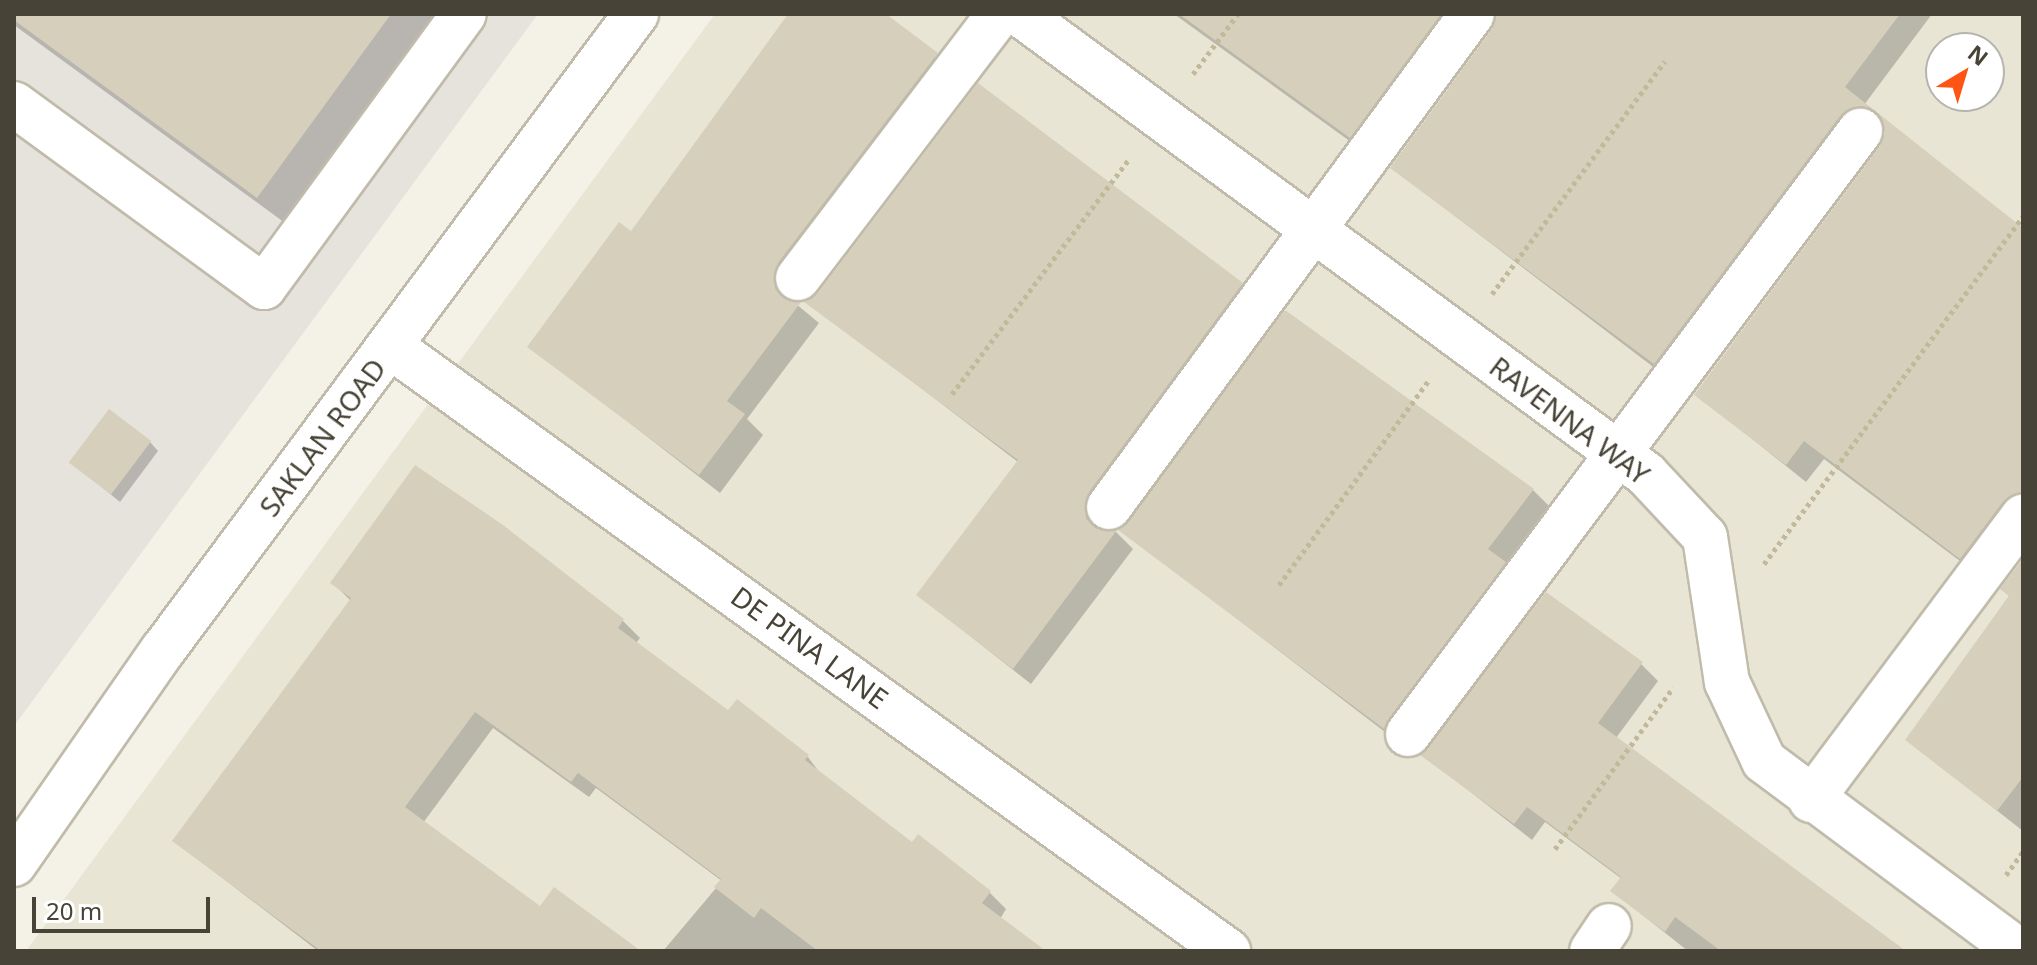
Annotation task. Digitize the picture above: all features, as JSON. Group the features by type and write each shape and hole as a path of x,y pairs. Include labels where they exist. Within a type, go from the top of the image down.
{"street":[{"path":"14,104 264,287 464,14"},
{"name":"SAKLAN ROAD","path":"14,864 163,650 636,14"},
{"path":"798,278 999,14"},
{"name":"RAVENNA WAY","path":"1020,14 1646,474 1705,537 1727,682 1764,761 1811,800 2019,951"},
{"path":"1109,507 1316,231 1472,14"},
{"path":"1408,734 1621,455 1860,131"},
{"name":"DE PINA LANE","path":"390,346 1228,951"},
{"path":"1811,800 2023,517"}],"path":[{"path":"952,394 1238,14"},
{"path":"1555,849 2023,216"}],"shaded area":[{"path":"14,14 538,14 14,726"},
{"path":"715,14 2023,14 2023,951 26,951"}],"building":[{"path":"14,14 391,14 257,198 14,20"},
{"path":"788,14 886,14 938,53 778,263 775,288 784,298 801,302 727,401 745,414 699,475 527,347 619,222 631,231"},
{"path":"1179,14 1441,14 1350,138"},
{"path":"1497,14 1900,14 1845,87 2023,228 2023,492 2003,502 1960,559 1804,441 1786,465 1694,395 1880,146 1885,133 1876,112 1862,106 1840,116 1654,364 1390,168 1492,29"},
{"path":"978,83 1243,283 1089,492 1086,518 1095,528 1117,530 1013,669 916,595 1018,460 804,302 818,293"},
{"path":"1285,310 1534,489 1488,549 1506,562 1384,729 1118,530"},
{"path":"109,409 151,441 111,494 69,463"},
{"path":"415,465 503,525 624,619 618,628 728,710 737,699 809,755 805,760 912,842 918,834 991,891 982,903 1046,951 818,951 761,908 754,918 714,887 721,879 578,773 571,782 475,712 405,807 540,906 554,887 641,951 321,951 172,841 351,598 330,583"},
{"path":"2023,559 2023,777 1997,811 1905,740 2009,596 2000,589"},
{"path":"1546,592 1643,662 1598,723 1906,951 1721,951 1675,917 1665,932 1610,891 1621,877 1527,807 1514,824 1420,755"}]}
